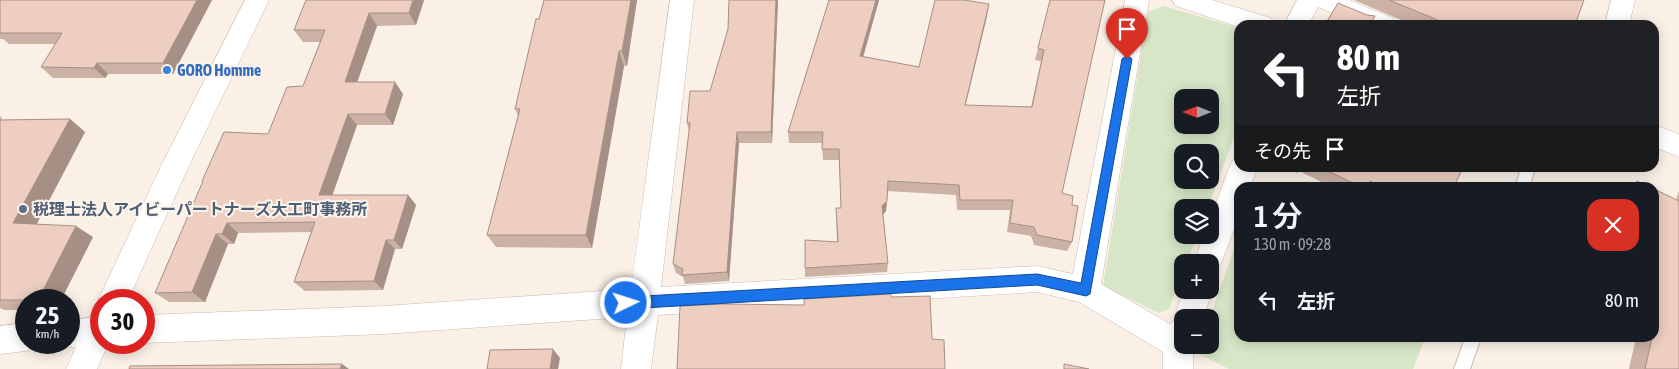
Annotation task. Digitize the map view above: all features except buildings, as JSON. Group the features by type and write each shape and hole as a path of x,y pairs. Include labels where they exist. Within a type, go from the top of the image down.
{"street":[{"path":"118,289 174,168 257,0"},
{"path":"636,369 682,0"},
{"path":"1086,290 1137,0"},
{"path":"1184,0 1246,20"},
{"path":"1299,20 1309,0"},
{"path":"1325,0 1372,20"},
{"path":"1618,20 1623,0"},
{"path":"1659,138 1679,146"},
{"path":"1211,254 1234,192"},
{"path":"155,329 384,320 645,302 1037,279 1086,290 1174,337"},
{"path":"0,340 15,338"},
{"path":"81,369 90,350"}],"lane":[{"path":"1462,369 1472,342"}],"green space":[{"path":"1163,6 1234,27 1234,137 1219,178 1219,144 1174,144 1174,189 1215,189 1211,199 1174,199 1174,244 1194,244 1190,254 1174,254 1174,296 1169,309 1159,313 1103,286 1148,12"},
{"path":"1234,249 1234,342 1423,342 1413,369 1229,369 1199,354 1219,354 1219,309 1213,309 1216,299 1219,299 1219,292"}],"place":[{"name":"GORO Homme","path":"167,70"},
{"name":"税理士法人アイビーパートナーズ大工町事務所","path":"23,209"}],"route":[{"path":"626,303 1037,279 1086,290 1127,59"}]}
